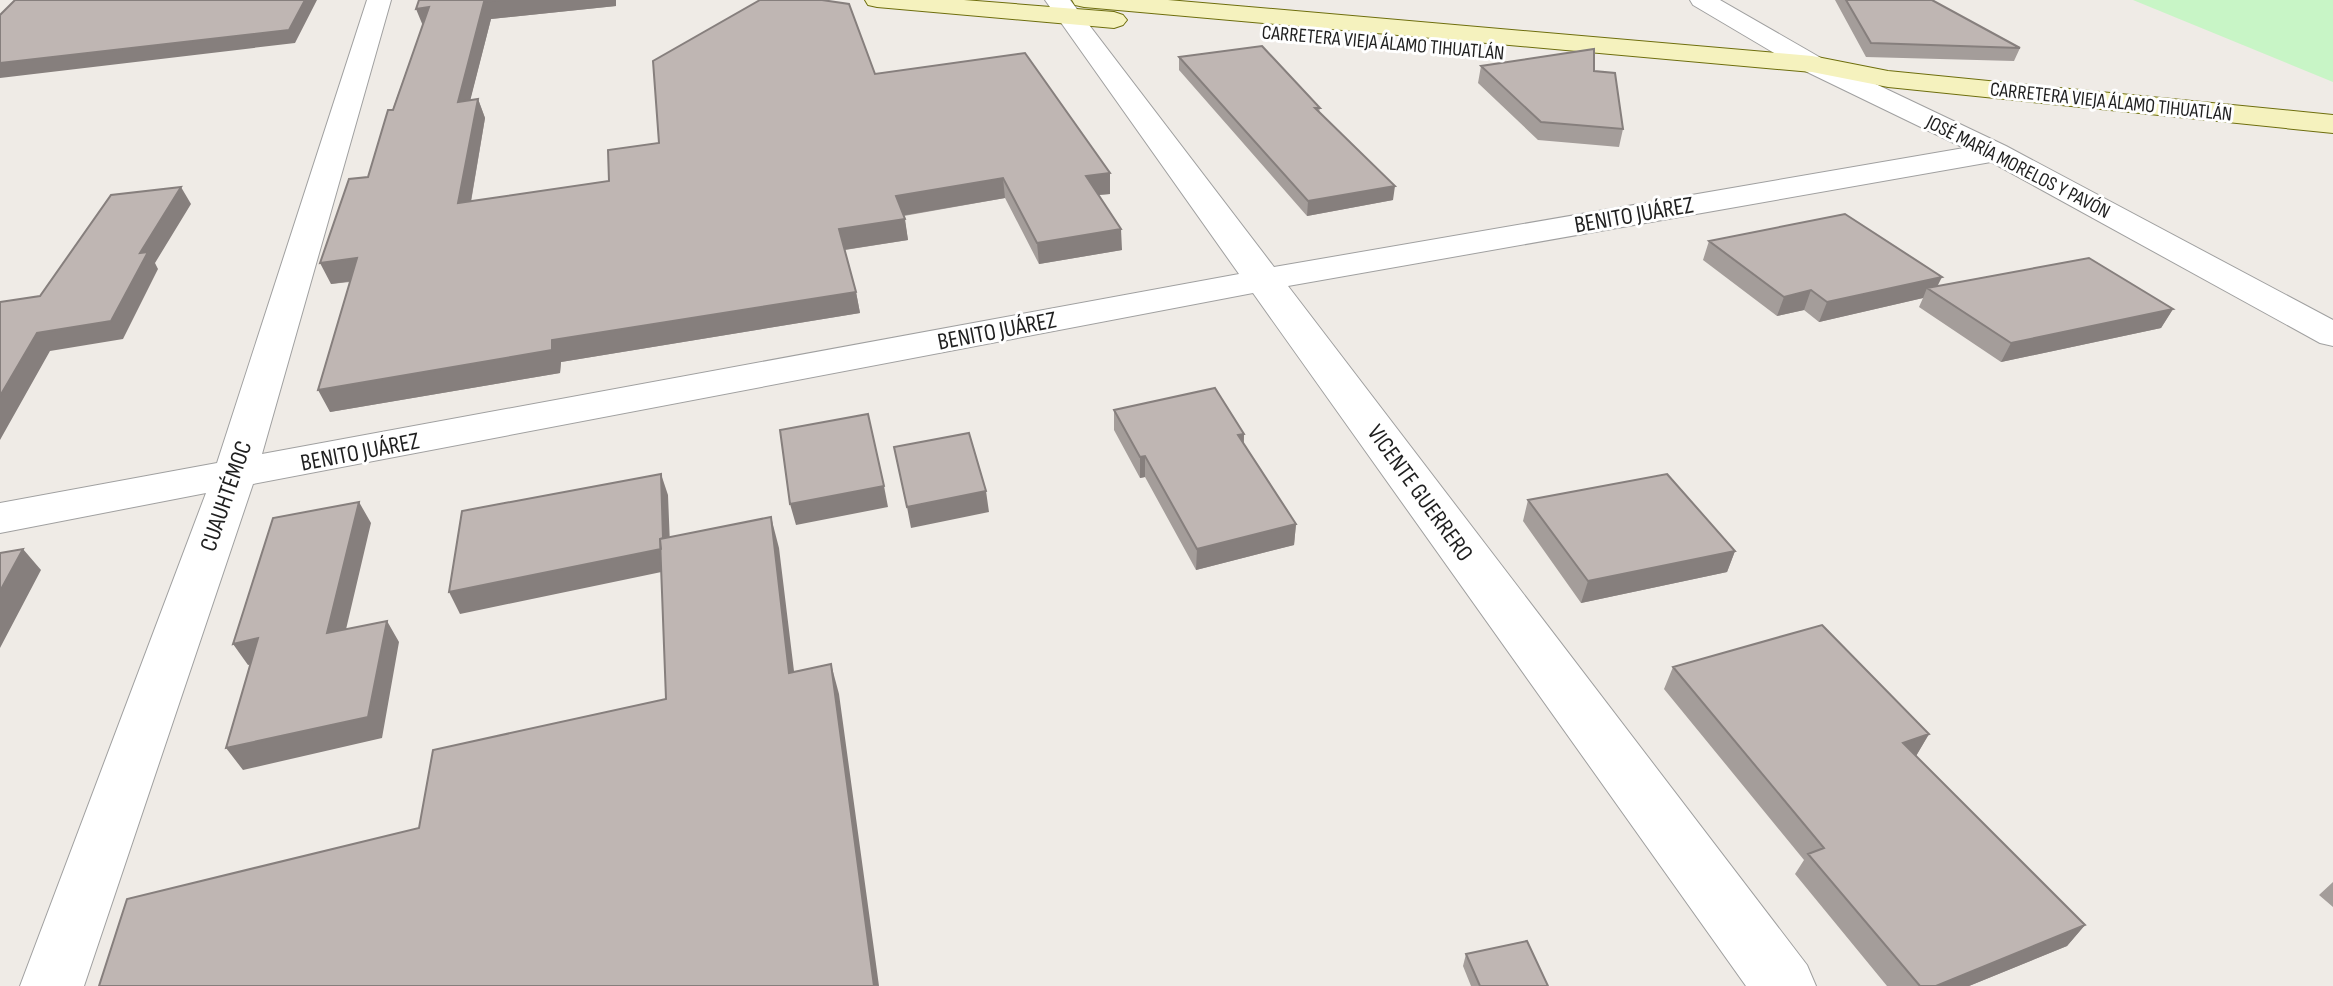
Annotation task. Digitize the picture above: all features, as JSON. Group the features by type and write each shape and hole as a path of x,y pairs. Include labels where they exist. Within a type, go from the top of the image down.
{"main road":[{"name":"CARRETERA VIEJA ÁLAMO TIHUATLÁN","path":"877,0 1070,5 1812,64 1888,79 2333,124"},
{"name":"CARRETERA VIEJA ÁLAMO TIHUATLÁN","path":"1070,5 1847,82 1888,79"}],"street":[{"name":"CUAUHTÉMOC","path":"52,986 235,475 379,0"},
{"name":"JOSÉ MARÍA MORELOS Y PAVÓN","path":"1702,0 1812,64 1995,152 2333,335"},
{"name":"VICENTE GUERRERO","path":"1070,5 1263,280 1784,986"},
{"name":"BENITO JUÁREZ","path":"0,518 1263,280 1995,152"}],"green space":[{"path":"2133,0 2333,0 2333,82"}],"building":[{"path":"15,0 305,0 289,30 0,63 0,15"},
{"path":"419,0 500,0 484,2 458,102 478,99 458,203 609,181 608,150 659,143 653,61 760,0 822,0 849,4 875,74 1025,53 1110,173 1086,176 1121,229 1037,243 1003,178 896,196 905,219 839,229 856,292 552,340 552,350 318,390 357,258 320,263 349,179 368,177 388,110 393,110 429,7 416,9"},
{"path":"1846,0 1932,0 2020,48 1871,43"},
{"path":"1262,46 1320,108 1315,108 1395,186 1308,201 1179,57"},
{"path":"1594,49 1594,71 1615,73 1623,129 1541,122 1481,66"},
{"path":"181,187 140,253 148,252 111,321 37,333 0,396 0,302 40,296 111,195"},
{"path":"1845,214 1942,277 1827,302 1811,290 1784,297 1709,241"},
{"path":"2089,258 2173,309 2011,343 1927,288"},
{"path":"1215,388 1244,434 1238,435 1296,524 1197,549 1145,456 1140,457 1114,410"},
{"path":"868,414 884,486 790,504 780,430"},
{"path":"969,433 986,491 907,507 894,447"},
{"path":"661,474 661,549 449,592 462,511"},
{"path":"1667,474 1735,551 1588,581 1528,500"},
{"path":"359,502 327,633 387,621 368,717 226,748 258,638 233,644 273,518"},
{"path":"771,517 789,673 831,664 874,986 99,986 127,899 419,828 433,750 666,699 660,539"},
{"path":"23,549 0,591 0,553"},
{"path":"1822,625 1929,734 1903,743 2085,925 1936,986 1920,986 1808,854 1824,848 1673,667"},
{"path":"1527,941 1548,986 1480,986 1466,954"}]}
